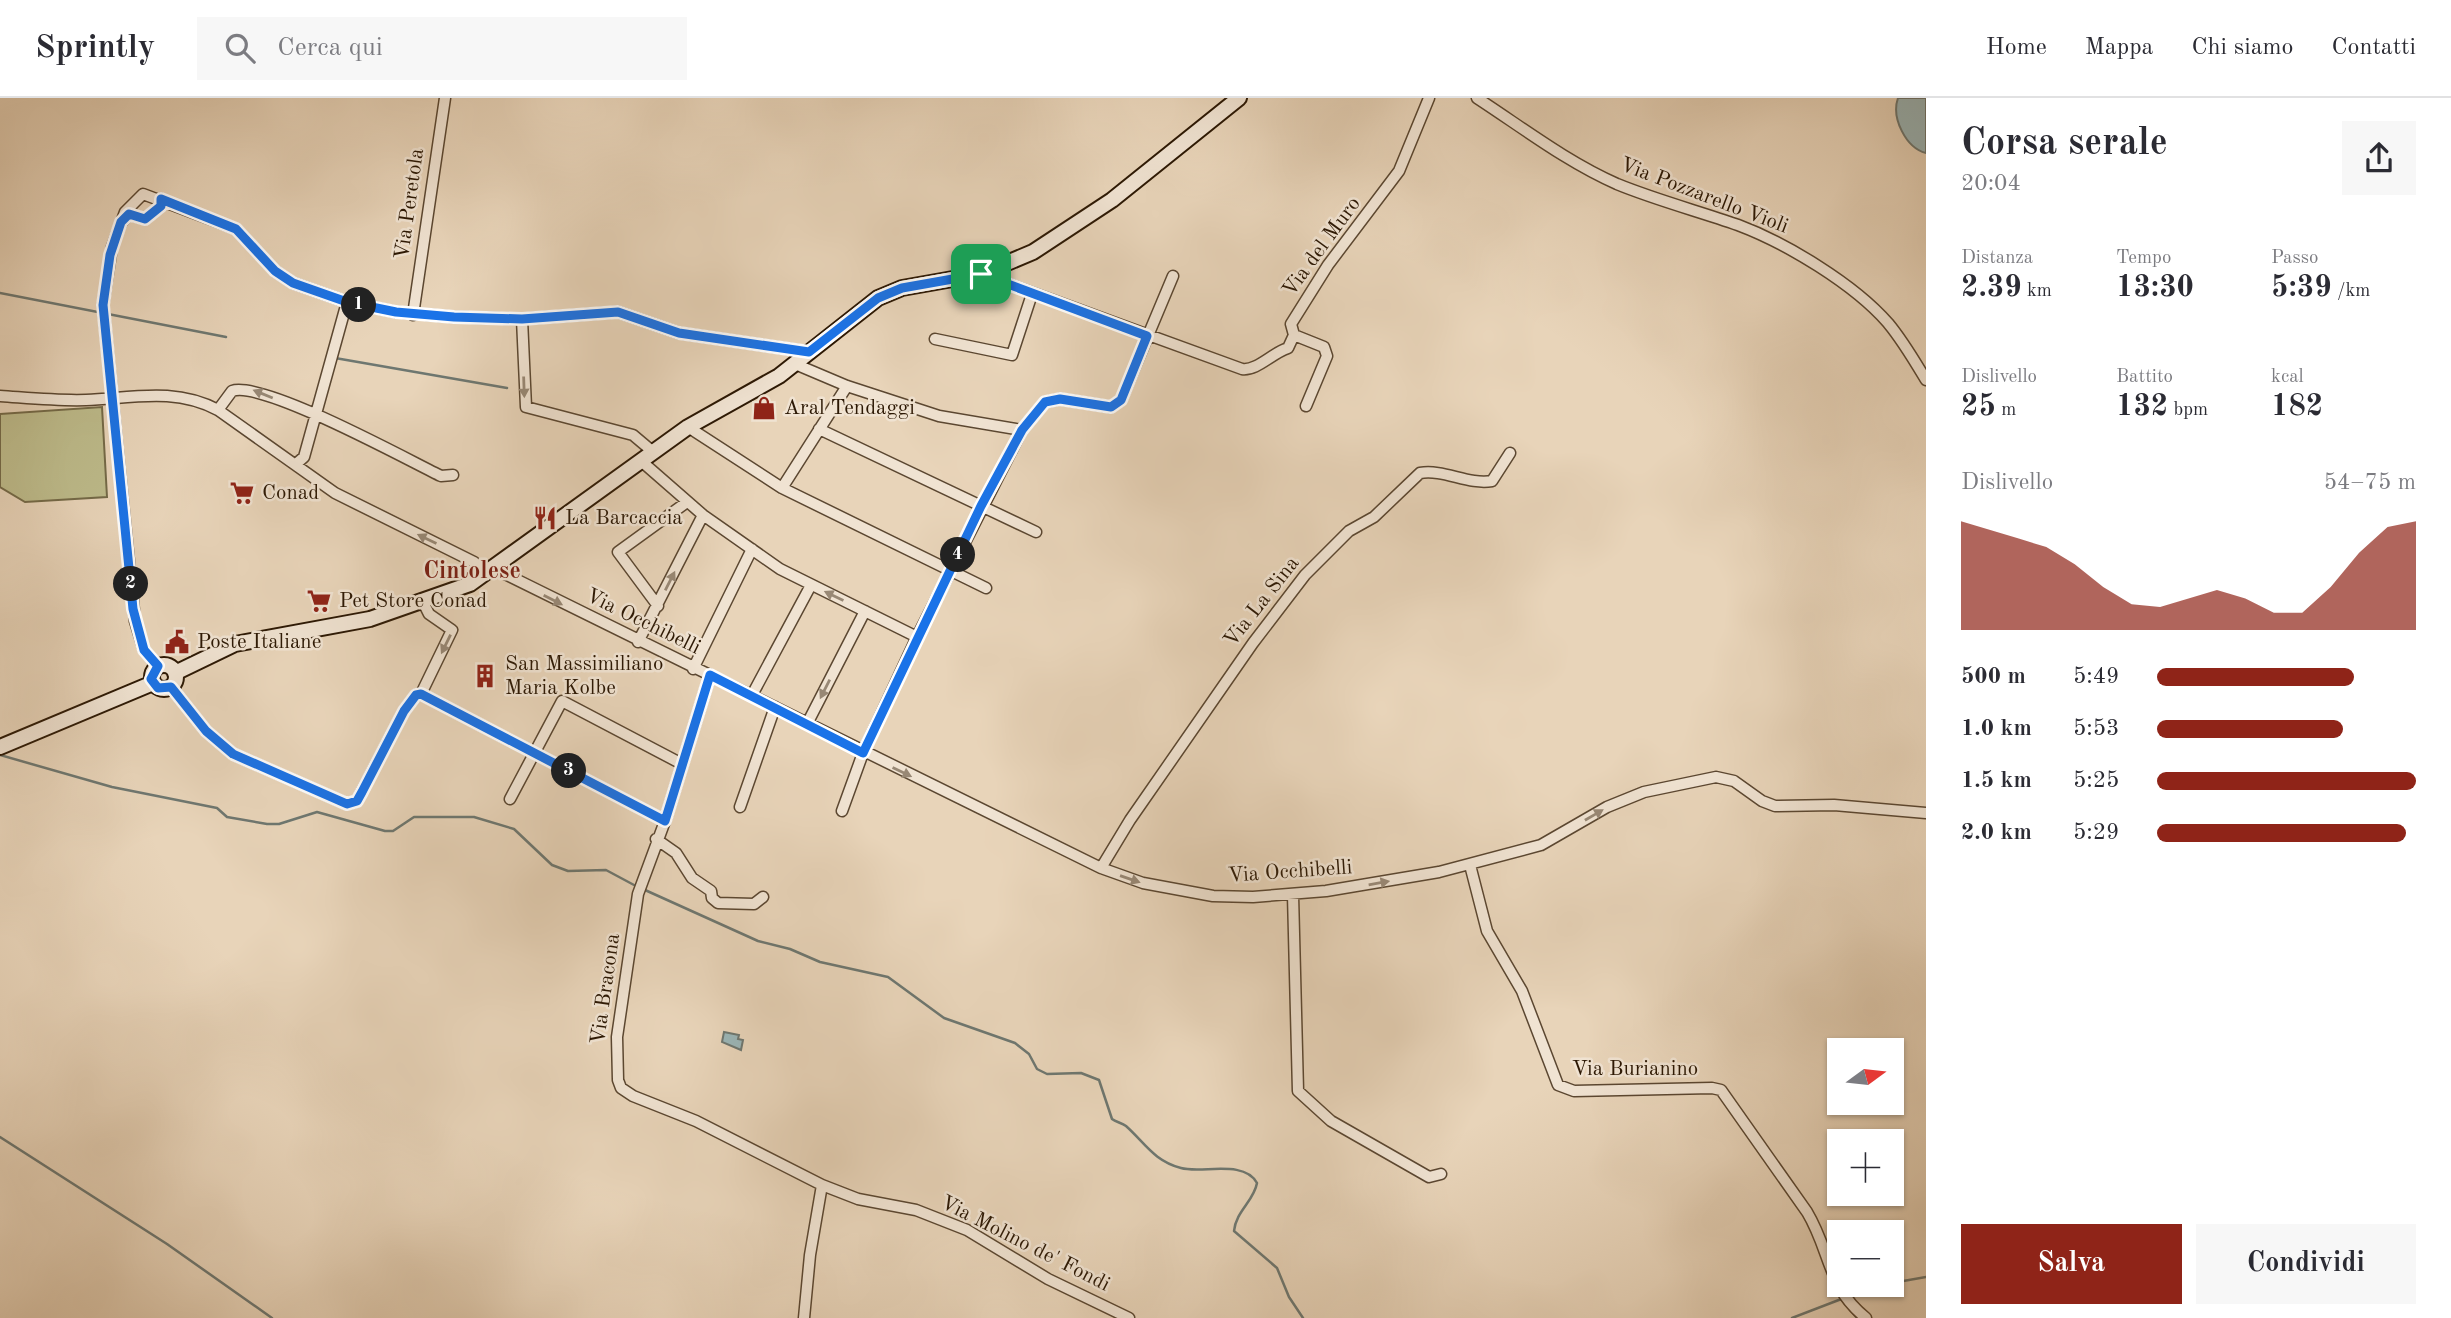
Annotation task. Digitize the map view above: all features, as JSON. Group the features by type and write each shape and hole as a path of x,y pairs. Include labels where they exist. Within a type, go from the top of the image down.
{"street":[{"name":"Via Peretola","path":"413,315 445,98"},
{"path":"665,821 421,694 416,695 404,711 357,801 347,804 233,754 206,731 173,680 166,665 158,666 152,672 153,683 161,689 173,680 219,650 245,642 370,619 423,603 470,584 688,427 795,364 878,298 902,288 981,274 1033,252 1112,200 1239,98"},
{"name":"Via del Muro","path":"1294,335 1291,324 1328,265 1399,172 1429,98"},
{"name":"Via Pozzarello Violi","path":"1477,98 1562,155 1602,177 1741,226 1786,247 1863,300 1886,321 1905,344 1926,380"},
{"path":"158,666 144,650 135,621 103,310 110,255 121,222 125,212 143,194 236,229 275,271 293,283 347,302 413,315 522,319 618,312 679,333 809,352"},
{"path":"121,222 129,214 145,219 161,206 161,199"},
{"path":"981,274 1032,295 1249,370 1276,351 1288,348 1294,335 1324,347 1327,356 1306,406"},
{"path":"842,811 863,753 917,637 981,506 1022,430 1045,402 1060,399 1111,407 1121,400 1174,276"},
{"path":"935,339 1012,355 1032,295"},
{"path":"296,464 304,457 347,302"},
{"path":"522,319 526,407 633,435 646,456 687,502 704,515 780,569 917,637"},
{"path":"795,364 847,386 939,416 1022,430"},
{"path":"782,488 847,386"},
{"path":"218,410 232,391 250,389 314,414 441,476 453,475"},
{"name":"Via Occhibelli","path":"0,396 43,400 180,396 218,410 335,493 1101,868 1143,883 1213,896 1293,895 1359,886 1470,865 1541,845 1607,807 1644,792 1716,777 1734,781 1762,801 1775,806 1834,806 1926,813"},
{"path":"688,427 782,488 986,588"},
{"path":"819,429 1036,532"},
{"name":"Via La Sina","path":"1101,868 1130,820 1253,643 1306,575 1331,549 1349,531 1374,517 1420,472 1430,471 1481,483 1492,481 1510,453"},
{"path":"658,606 618,552 687,502"},
{"path":"638,642 704,515"},
{"path":"694,669 752,549"},
{"path":"752,695 811,585"},
{"path":"421,694 452,630 429,614 423,603"},
{"path":"807,724 865,611"},
{"name":"Via Bracona","path":"710,675 665,821 656,839 638,894 618,1023 616,1062 621,1088 632,1096 696,1121 822,1185"},
{"path":"0,747 153,683"},
{"path":"510,799 562,701 682,764"},
{"path":"740,807 775,708"},
{"path":"656,839 676,853 687,872 711,891 712,898 718,903 754,904 763,897"},
{"name":"Via Burianino","path":"1470,865 1487,931 1522,991 1558,1085 1574,1091 1721,1090 1812,1219 1842,1296 1866,1318"},
{"path":"1293,895 1298,1091 1331,1121 1430,1177 1441,1174"},
{"path":"804,1318 810,1255 822,1185"},
{"name":"Via Molino de' Fondi","path":"822,1185 858,1199 916,1210 967,1230 1048,1279 1129,1318"}],"shaded area":[{"path":"102,407 107,497 25,502 0,487 0,414"}],"water":[{"path":"1898,98 1926,98 1926,153 1912,145 1902,131 1896,106"},
{"path":"724,1032 739,1035 738,1039 743,1040 741,1050 722,1042"}],"waterway":[{"path":"0,293 226,337"},
{"path":"335,358 507,388"},
{"path":"0,755 112,787 217,808 227,817 267,824 279,824 317,812 393,831 414,817 474,817 514,829 552,865 568,871 606,870 634,885"},
{"path":"645,890 758,941 790,949 820,962 888,977 944,1018 1015,1043 1029,1054 1037,1069 1047,1074 1081,1073 1099,1080 1112,1119 1126,1126 1164,1161 1181,1168 1233,1169 1251,1176 1257,1183 1235,1224 1234,1231 1277,1268 1289,1297 1303,1318"},
{"path":"0,1137 167,1244 272,1318"},
{"path":"1904,1281 1926,1277"},
{"path":"1792,1318 1844,1298"},
{"path":"1841,1299 1857,1318"}],"place":[{"name":"Aral Tendaggi","path":"764,408"},
{"name":"Conad","path":"242,493"},
{"name":"La Barcaccia","path":"545,518"},
{"name":"Pet Store Conad","path":"319,601"},
{"name":"Poste Italiane","path":"177,642"},
{"name":"San Massimiliano Maria Kolbe","path":"485,676"}],"district":[{"name":"Cintolese","path":"472,572"}],"route":[{"path":"161,199 236,229 260,257 293,283 347,302 396,312 522,319 574,313 618,312 679,333 809,352 848,318 878,298 902,288 981,274 1147,336 1121,400 1111,407 1060,399 1045,402 1022,430 981,506 863,753 710,675 665,821 421,694 416,695 404,711 357,801 347,804 233,754 206,731 171,687 158,688 151,679 152,672 158,666 144,650 133,609 103,316 110,255 121,222 129,214 145,219 161,206 161,199"}]}
